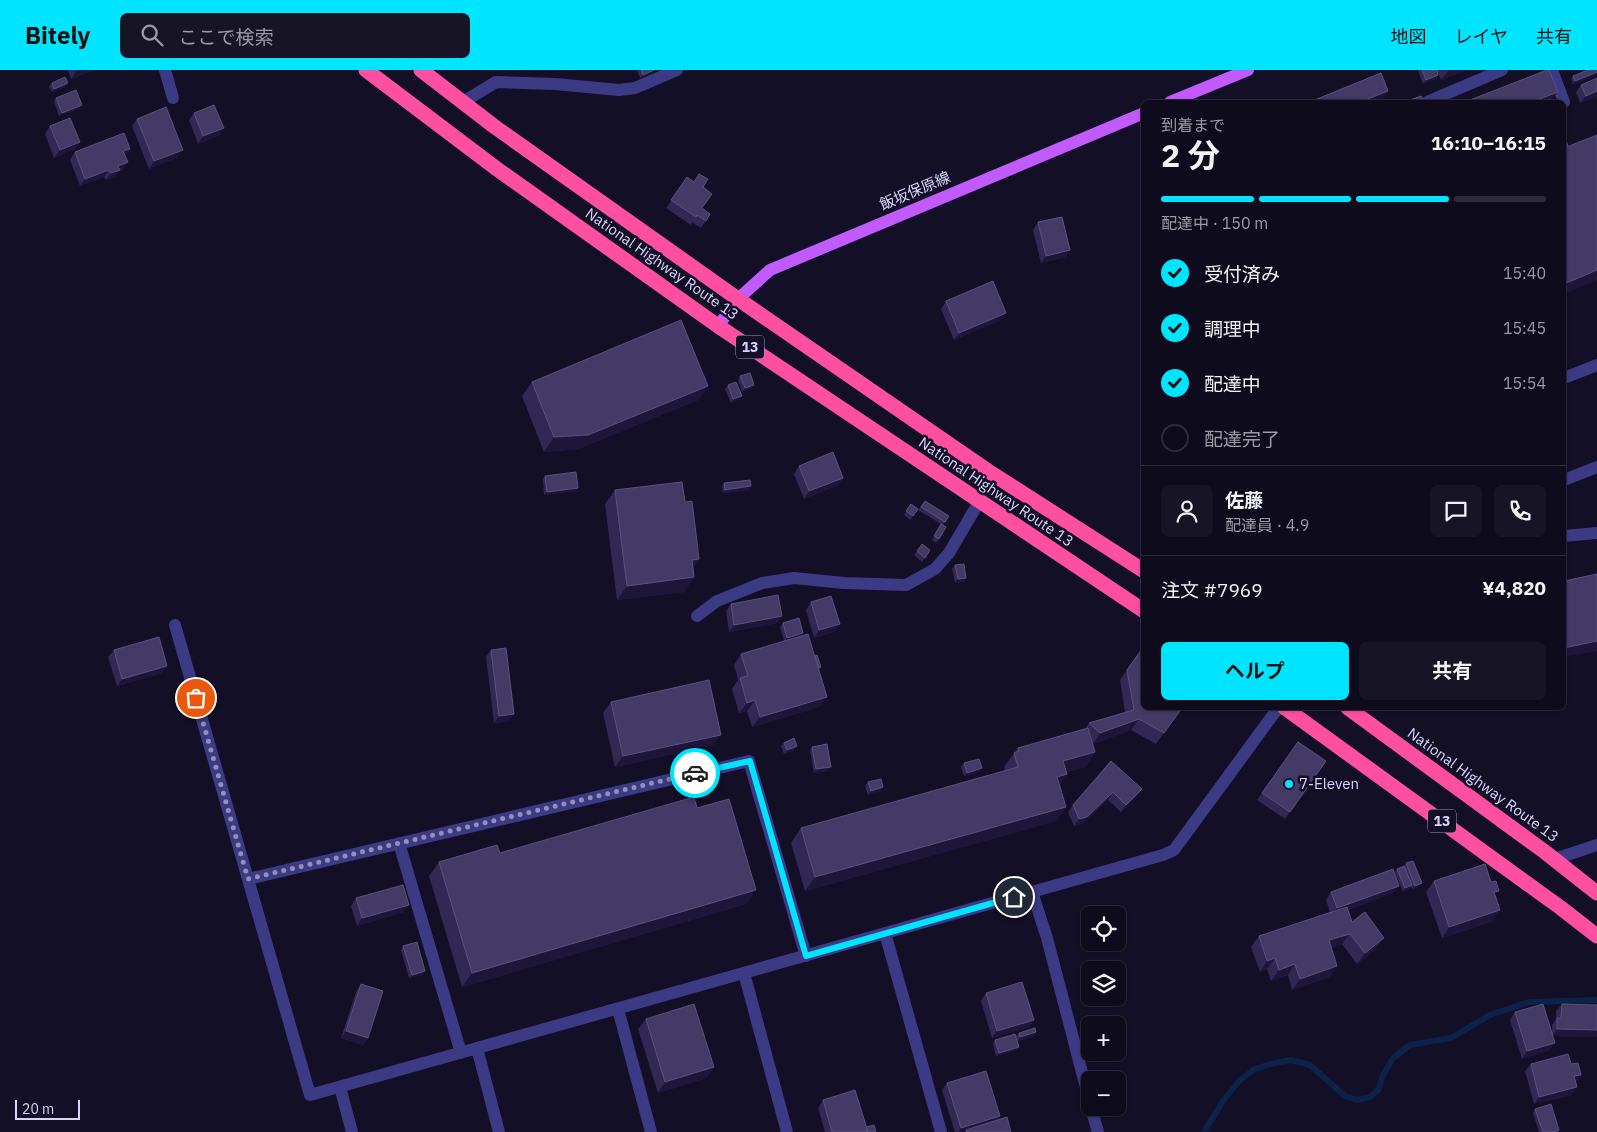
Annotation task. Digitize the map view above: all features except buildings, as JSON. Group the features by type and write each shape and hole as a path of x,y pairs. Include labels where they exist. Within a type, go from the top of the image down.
{"highway":[{"name":"National Highway Route 13","path":"366,70 497,169 718,326 1141,609"},
{"name":"National Highway Route 13","path":"422,70 511,138 738,299 988,471 1141,570"},
{"name":"13","path":"1288,710 1597,936"},
{"name":"National Highway Route 13","path":"1351,710 1597,892"}],"main road":[{"path":"1175,100 1248,70"},
{"name":"飯坂保原線","path":"718,326 738,299 770,270 1141,114"}],"street":[{"path":"165,70 173,98"},
{"path":"463,102 496,82 555,84 619,90 635,88 677,70"},
{"path":"1432,100 1502,70"},
{"path":"1552,70 1563,100"},
{"path":"1566,377 1597,365"},
{"path":"1566,479 1597,467"},
{"path":"697,616 717,601 762,583 794,578 906,585 935,569 949,553 979,502"},
{"path":"1566,536 1597,533"},
{"path":"176,625 310,1095 1163,855 1174,850 1277,710"},
{"path":"248,879 750,761 806,956"},
{"path":"399,843 461,1053"},
{"path":"1555,860 1597,845"},
{"path":"1032,892 1047,938 1082,1071"},
{"path":"884,933 941,1132"},
{"path":"744,973 788,1132"},
{"path":"618,1009 651,1132"},
{"path":"477,1048 499,1132"},
{"path":"340,1087 352,1132"},
{"path":"1093,1116 1098,1132"}],"waterway":[{"path":"1204,1132 1223,1101 1239,1081 1253,1070 1270,1064 1291,1060 1310,1065 1345,1096 1357,1100 1370,1097 1379,1089 1382,1077 1393,1058 1410,1045 1451,1038 1490,1015 1529,1002 1597,1000"}],"way so far":[{"path":"196,698 248,879 695,773"}],"place":[{"name":"7-Eleven","path":"1289,784"}],"route":[{"path":"695,773 750,761 806,956 1014,897"}]}
